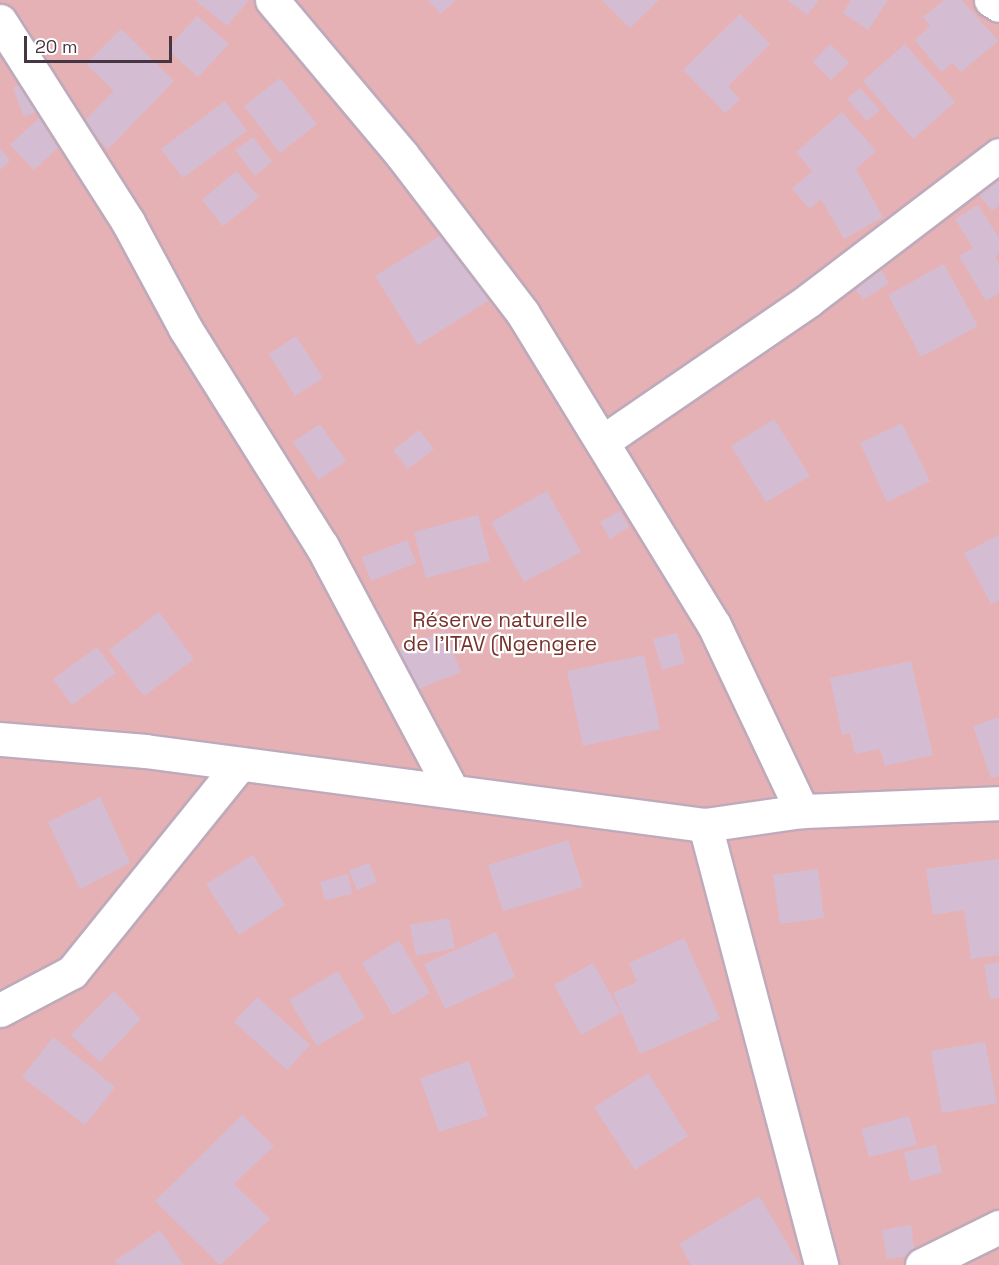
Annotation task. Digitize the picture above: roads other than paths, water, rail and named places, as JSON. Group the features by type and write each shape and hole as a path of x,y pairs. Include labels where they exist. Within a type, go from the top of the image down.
{"street":[{"path":"272,0 402,155 522,312 714,625 802,811"},
{"path":"990,0 999,5"},
{"path":"0,21 128,222 185,328 322,546 452,791"},
{"path":"602,442 809,300 999,155"},
{"path":"0,739 240,764 705,825 802,811 999,803"},
{"path":"0,1010 72,972 240,764"},
{"path":"705,825 821,1265"},
{"path":"922,1265 999,1227"}],"park label":[{"name":"Réserve naturelle de l'ITAV (Ngengere","path":"500,632"}]}
